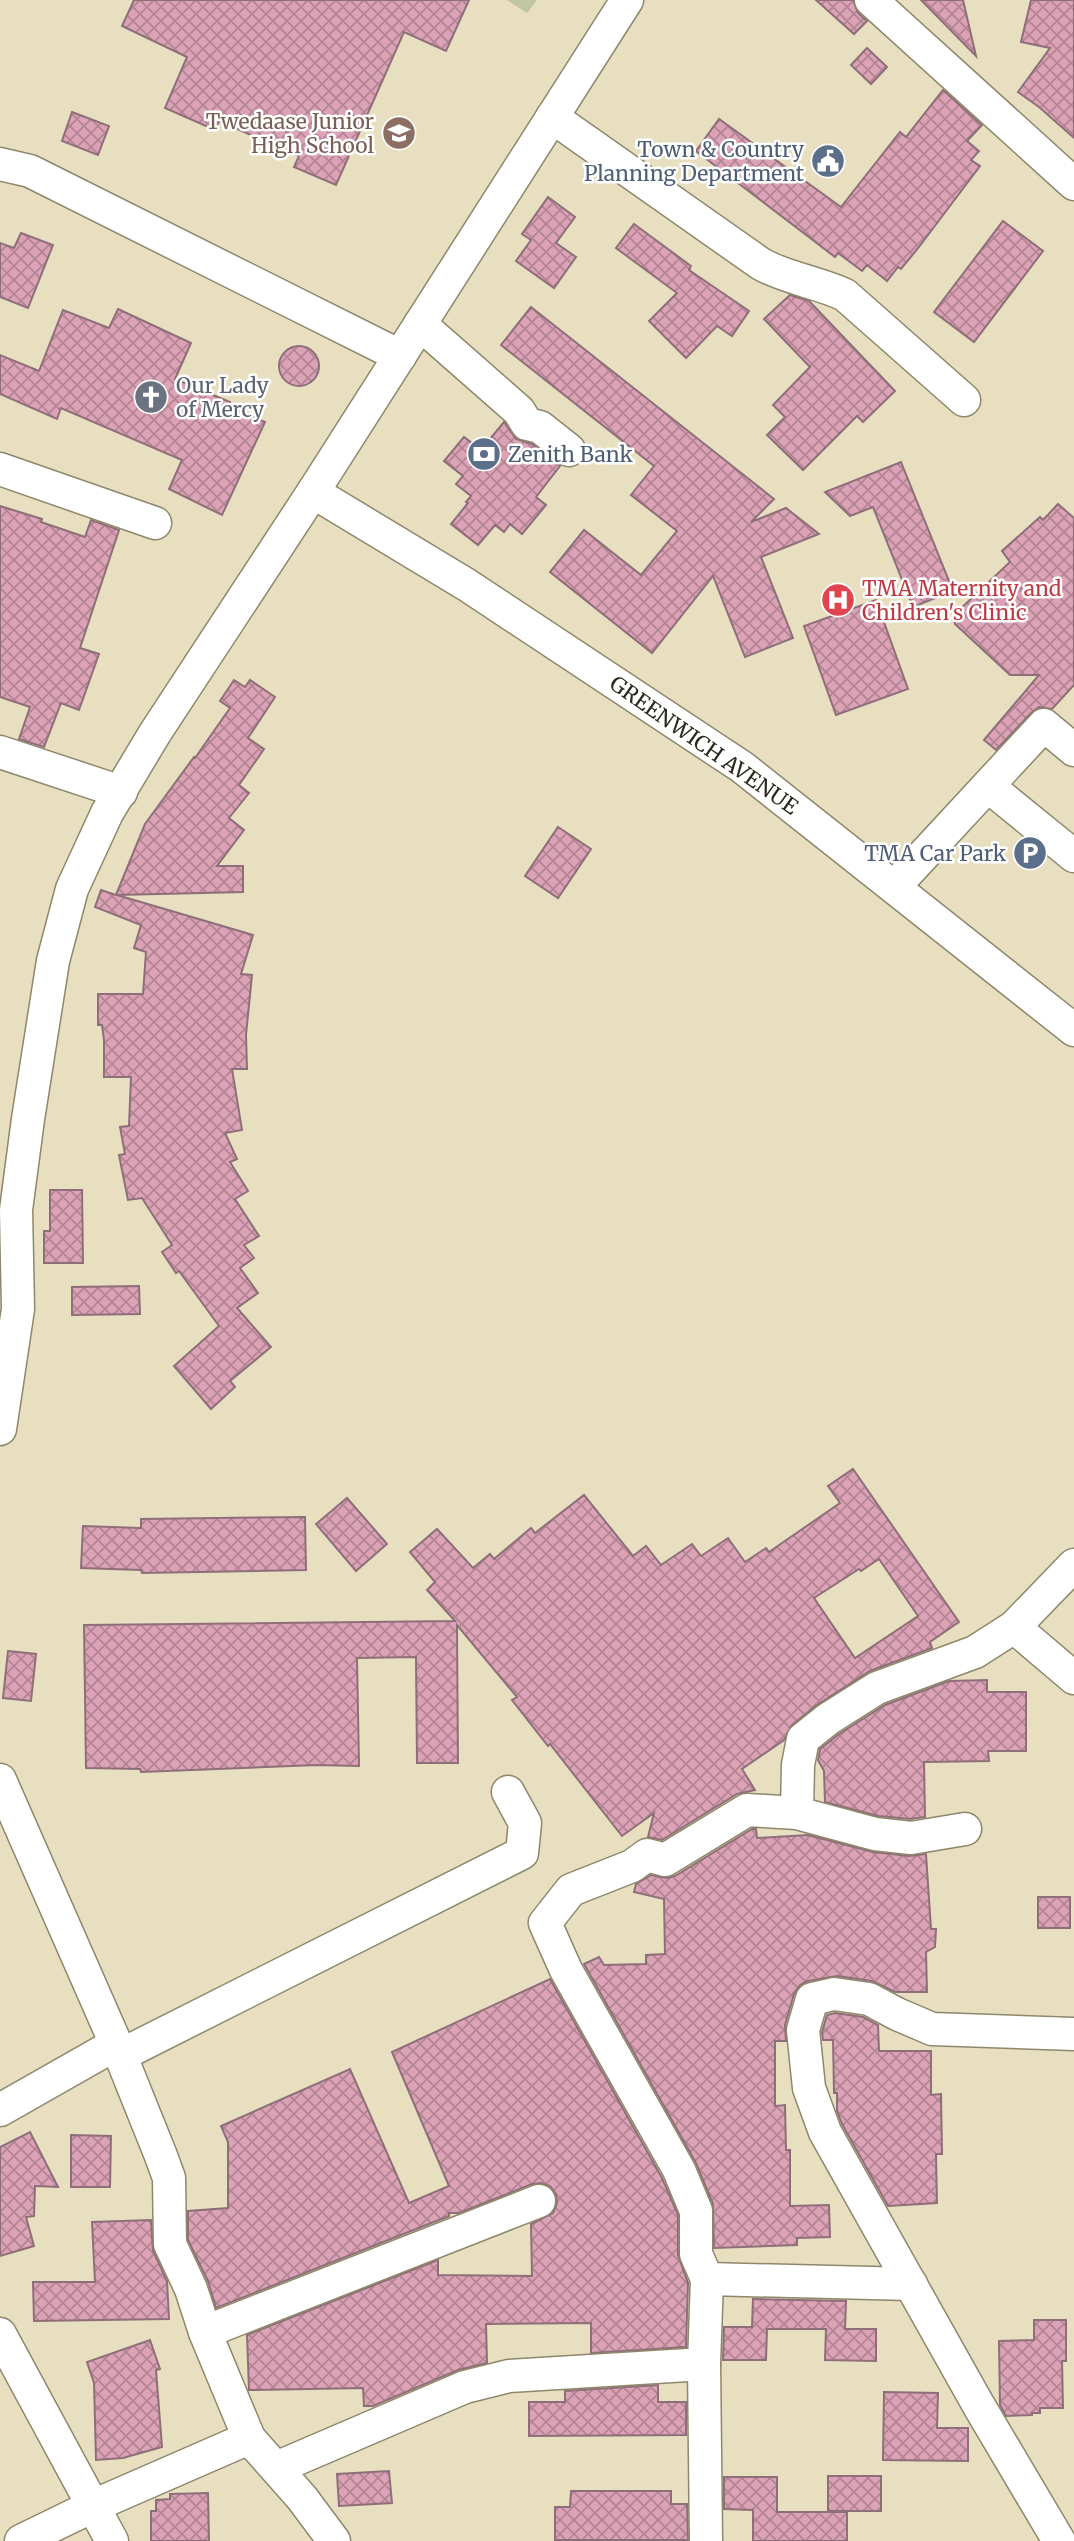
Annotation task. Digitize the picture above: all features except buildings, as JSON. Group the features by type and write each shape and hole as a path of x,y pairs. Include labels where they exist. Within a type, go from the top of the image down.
{"street":[{"path":"0,1429 18,1309 14,1115 72,888 107,813 155,733 313,492 627,0"},
{"path":"871,0 1074,184"},
{"path":"552,117 761,264 780,275 828,287 845,295 964,400"},
{"path":"0,164 30,171 400,356"},
{"path":"420,324 519,411 527,424 540,427 569,450"},
{"path":"0,469 155,523"},
{"name":"GREENWICH AVENUE","path":"313,492 467,585 742,766 1074,1030"},
{"path":"894,887 1044,725 1074,750"},
{"path":"0,752 121,792"},
{"path":"988,786 1074,856"},
{"path":"797,1813 798,1765 803,1739 828,1719 877,1688 975,1652 1014,1627 1074,1565"},
{"path":"1014,1627 1074,1678"},
{"path":"0,1780 118,2050 169,2178 170,2244 191,2289 205,2332 249,2438 334,2541"},
{"path":"0,2110 522,1853 525,1823 508,1792"},
{"path":"706,2541 704,2364 707,2279 696,2254 696,2211 679,2170 566,1970 545,1923 571,1889 632,1866 647,1855 665,1860 747,1810 797,1813 874,1834 911,1838 965,1829"},
{"path":"1059,2541 825,2132 809,2088 803,2030 813,1999 834,1994 869,1998 932,2029 1074,2035"},
{"path":"205,2332 539,2202"},
{"path":"707,2279 911,2284"},
{"path":"0,2333 113,2541"},
{"path":"276,2468 465,2387 488,2380 509,2376 704,2364"},
{"path":"21,2541 93,2506 249,2438"}],"green space":[{"path":"507,0 537,0 527,13"}],"place":[{"name":"Twedaase Junior High School","path":"399,133"},
{"name":"Town & Country Planning Department","path":"828,161"},
{"name":"Our Lady of Mercy","path":"151,397"},
{"name":"Zenith Bank","path":"484,454"},
{"name":"TMA Maternity and Children's Clinic","path":"838,600"},
{"name":"TMA Car Park","path":"1030,853"}]}
